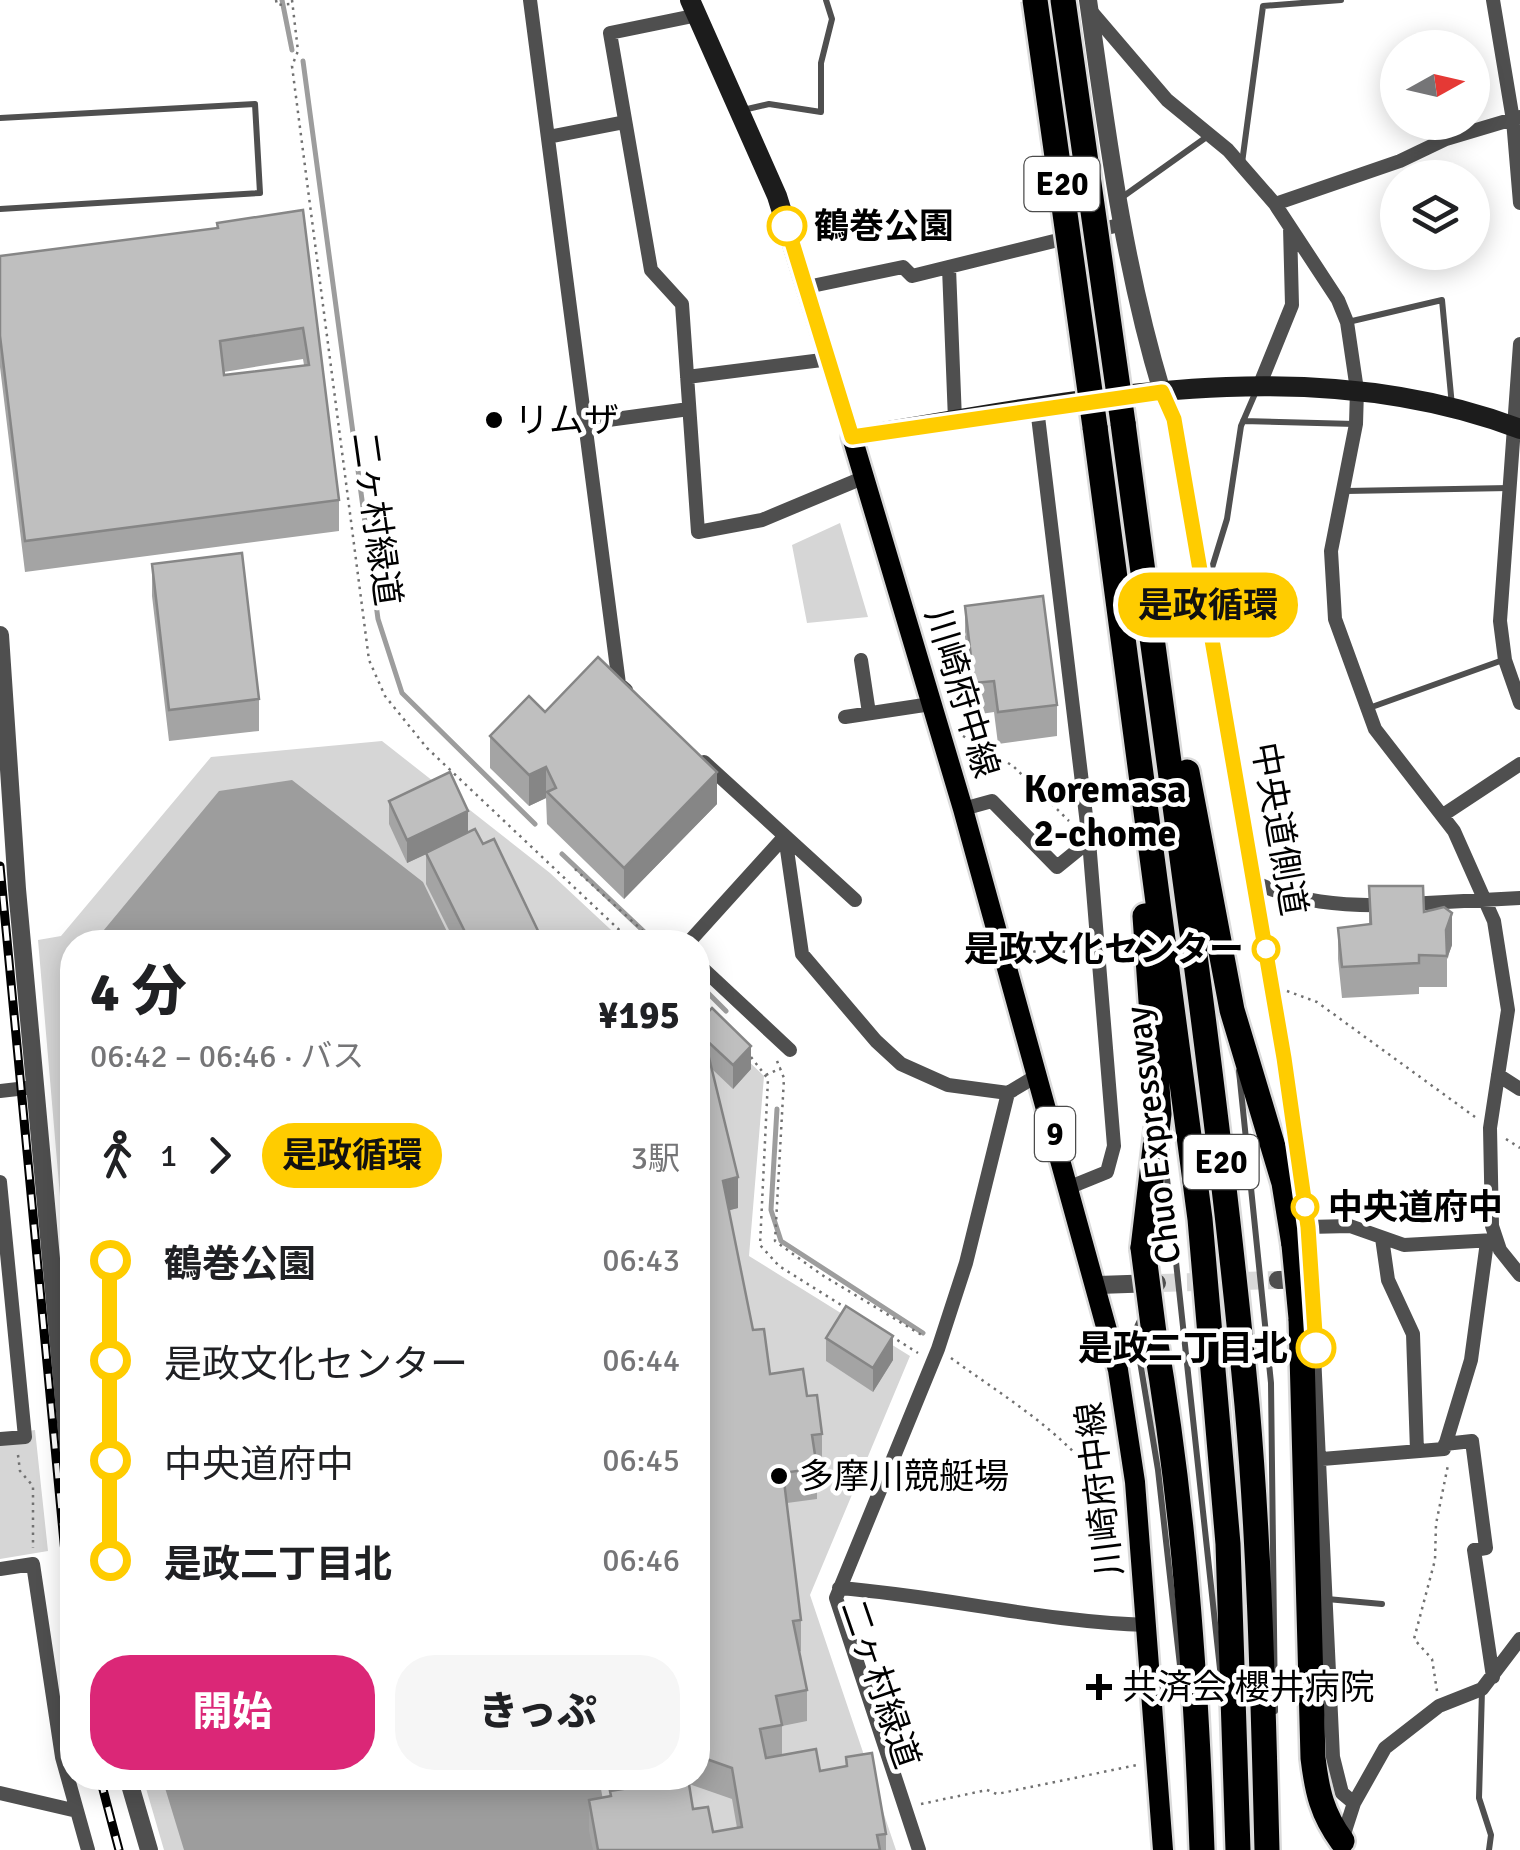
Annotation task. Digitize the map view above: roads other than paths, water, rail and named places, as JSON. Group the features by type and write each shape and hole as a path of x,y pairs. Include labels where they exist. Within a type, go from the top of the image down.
{"highway":[{"name":"Chuo Expressway","path":"1035,0 1188,1122 1228,1544 1236,1850"},
{"name":"Chuo Expressway","path":"1063,0 1189,900 1247,1406 1261,1608 1269,1850"},
{"path":"1130,477 1232,1010 1301,1236 1313,1758 1317,1793 1340,1846"},
{"path":"1103,493 1148,938 1159,1114 1143,1248 1176,1465 1198,1710 1199,1850"}],"main road":[{"path":"694,8 742,111 807,287 852,437 1037,408 1260,384 1357,390 1516,427"},
{"name":"川崎府中線","path":"852,437 963,809 1098,1285 1118,1370 1135,1482 1163,1850"}],"street":[{"path":"530,0 619,684 633,697"},
{"path":"1492,0 1517,119 1520,202"},
{"path":"1089,5 1167,100 1242,164 1290,226 1338,300 1347,322 1357,390 1356,424 1331,551 1332,598 1366,709 1386,745 1444,815 1486,902 1513,1029 1498,1076 1490,1128 1491,1241 1470,1360 1444,1447"},
{"name":"中央道側道","path":"1089,5 1119,224 1135,302 1174,419 1272,985 1301,1236 1312,1279 1336,1777 1342,1793 1354,1803"},
{"path":"694,8 610,33 651,270 682,304 698,532 762,520 865,477"},
{"path":"1274,204 1400,161 1446,139 1517,119"},
{"path":"548,137 625,122"},
{"path":"807,287 903,267 912,276 1119,224"},
{"path":"1260,384 1292,306 1290,226"},
{"path":"949,268 955,420"},
{"path":"1520,344 1500,621 1504,660 1520,703"},
{"path":"687,377 830,360"},
{"path":"1037,408 1088,840 1112,1159 1108,1172 1070,1187"},
{"path":"586,423 689,409"},
{"path":"0,635 60,1357"},
{"path":"862,660 869,714"},
{"path":"844,717 932,704"},
{"path":"688,747 854,900"},
{"path":"1444,815 1520,764"},
{"path":"963,809 992,801 1056,867 1088,840"},
{"path":"701,930 785,836"},
{"path":"785,836 802,954 876,1042 900,1064 948,1085 1008,1093 1038,1075"},
{"path":"1256,883 1289,896 1346,906 1520,898"},
{"path":"710,975 790,1050"},
{"path":"1498,1076 1520,1089"},
{"path":"0,1091 35,1087"},
{"path":"919,1850 836,1598 938,1349 984,1198 1008,1093"},
{"path":"0,1182 25,1437 8,1439"},
{"path":"1301,1236 1350,1226 1404,1246 1491,1241"},
{"path":"1382,1238 1388,1280 1413,1334 1418,1452"},
{"path":"1491,1241 1520,1275"},
{"path":"1278,1280 1312,1279"},
{"path":"1098,1285 1151,1282"},
{"path":"1322,1459 1418,1452 1472,1442 1486,1548 1474,1550 1493,1677"},
{"path":"0,1569 33,1564 60,1744"},
{"path":"840,1588 940,1599 1065,1622 1148,1625"},
{"path":"1340,1846 1354,1803 1385,1748 1439,1706 1482,1689 1520,1639"},
{"path":"71,1790 88,1850"},
{"path":"132,1790 149,1850"},
{"path":"0,1792 77,1810"}],"lane":[{"path":"742,111 769,104 821,112 821,63 832,19 826,0"},
{"path":"1242,164 1263,6 1341,0"},
{"path":"0,118 256,104 260,192 0,209"},
{"path":"1116,202 1209,135"},
{"path":"1347,322 1442,300 1452,410"},
{"path":"1206,590 1227,520 1243,421 1260,384"},
{"path":"1243,421 1356,424"},
{"path":"1346,490 1510,488"},
{"path":"1366,709 1504,660"},
{"path":"1232,1010 1271,1383 1277,1580 1275,1720"},
{"path":"1159,1114 1220,1676"},
{"path":"1151,1282 1146,1308 1135,1331 1158,1470 1179,1688 1184,1702 1198,1710"},
{"path":"1327,1598 1382,1604"},
{"path":"1482,1689 1479,1798 1491,1835 1489,1850"},
{"path":"1222,1695 1236,1850"},
{"path":"1269,1850 1275,1740"}],"waterway":[{"path":"282,0 292,50"},
{"path":"303,61 378,619 402,693 535,824"},
{"path":"562,854 642,930"},
{"path":"710,995 726,1011"},
{"path":"777,1109 771,1210 781,1241 923,1333"}],"tunnel":[{"path":"1160,1283 1278,1280"}],"railway":[{"path":"0,866 60,1500"},
{"path":"103,1790 119,1850"}],"place":[{"name":"鶴巻公園","path":"787,226"},
{"name":"リムザ","path":"494,420"},
{"name":"是政文化センター","path":"1266,949"},
{"name":"中央道府中","path":"1305,1207"},
{"name":"是政二丁目北","path":"1316,1348"},
{"name":"多摩川競艇場","path":"779,1476"},
{"name":"共済会 櫻井病院","path":"1099,1687"}],"district":[{"name":"Koremasa 2-chome","path":"1105,811"}]}
